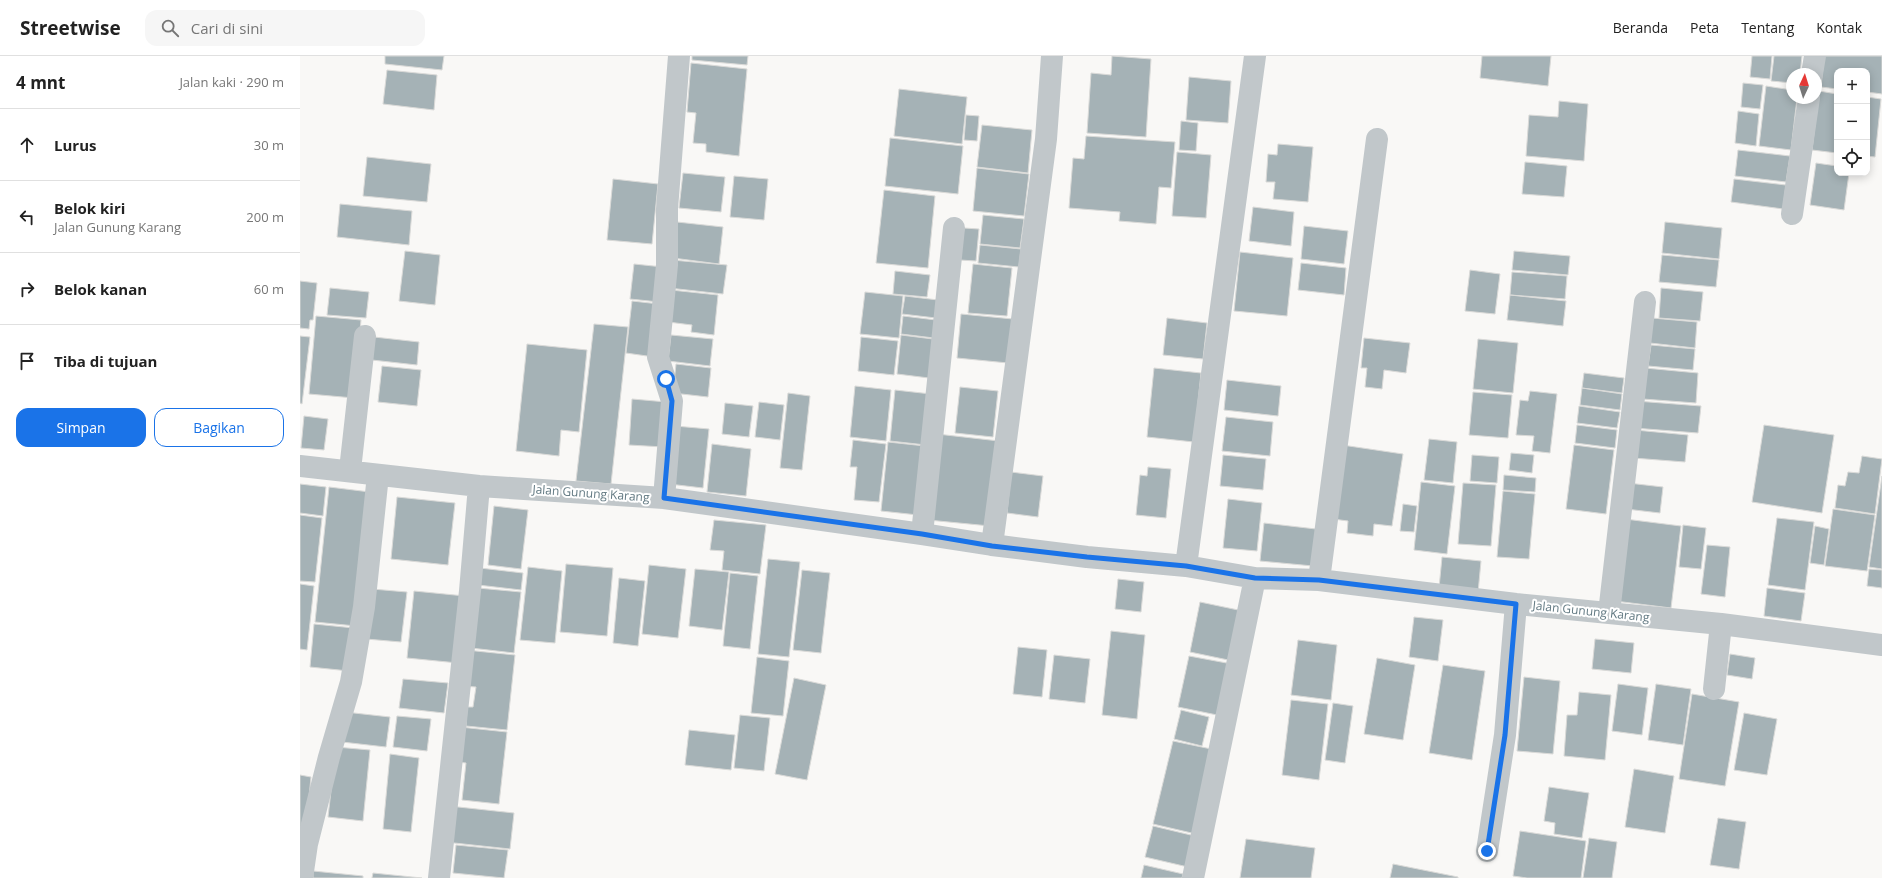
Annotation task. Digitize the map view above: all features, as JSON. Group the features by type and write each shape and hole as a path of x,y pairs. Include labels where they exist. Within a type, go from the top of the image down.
{"street":[{"path":"664,498 672,401 658,357 667,266 667,209 679,56"},
{"path":"992,546 1046,139 1052,56"},
{"path":"1186,566 1255,56"},
{"path":"1813,68 1815,56"},
{"path":"1792,214 1808,104"},
{"path":"1319,580 1378,139"},
{"path":"922,534 954,228"},
{"path":"1609,613 1645,302"},
{"path":"350,470 365,336"},
{"name":"Jalan Gunung Karang","path":"300,466 350,470 378,475 479,486 664,498 922,534 992,546 1186,566 1255,578 1319,580 1516,604 1721,624 1882,645"},
{"path":"302,878 307,844 329,757 351,682 364,607 378,475"},
{"path":"439,878 470,591 479,486"},
{"path":"1193,878 1255,578"},
{"path":"1487,851 1505,735 1516,604"},
{"path":"1714,689 1721,624"}],"building":[{"path":"385,56 444,56 442,70 385,64"},
{"path":"692,56 748,56 747,65 692,60"},
{"path":"1112,56 1151,59 1146,137 1087,133 1091,73 1111,75"},
{"path":"1482,56 1551,56 1548,86 1480,78"},
{"path":"1752,56 1772,56 1770,79 1750,77"},
{"path":"1774,56 1802,56 1801,68 1786,68 1786,82 1771,81"},
{"path":"1824,56 1882,56 1882,94 1870,92 1870,68 1834,68 1834,89 1822,87"},
{"path":"691,63 747,69 739,156 706,152 706,144 693,143 696,113 687,112"},
{"path":"387,70 437,75 434,110 383,104"},
{"path":"1189,77 1231,81 1228,123 1186,120"},
{"path":"1743,83 1763,85 1760,109 1741,107"},
{"path":"1766,86 1786,89 1786,104 1796,104 1791,150 1759,146"},
{"path":"899,89 967,97 962,144 894,136"},
{"path":"1822,92 1834,94 1834,153 1812,150 1817,104 1822,104"},
{"path":"1870,97 1881,99 1875,157 1870,156"},
{"path":"1559,101 1588,104 1584,161 1526,156 1529,115 1558,117"},
{"path":"1738,111 1759,114 1756,146 1735,143"},
{"path":"966,115 979,116 977,141 964,140"},
{"path":"1181,121 1198,123 1196,151 1179,150"},
{"path":"982,125 1032,130 1028,173 977,167"},
{"path":"1086,136 1175,142 1171,188 1159,187 1156,224 1119,221 1120,212 1069,208 1073,158 1084,159"},
{"path":"890,138 963,146 958,194 885,186"},
{"path":"1278,144 1313,147 1308,202 1273,199 1275,182 1266,182 1268,154 1277,155"},
{"path":"1738,150 1790,156 1786,182 1735,176"},
{"path":"1177,152 1211,155 1206,218 1172,216"},
{"path":"367,157 431,164 427,202 363,196"},
{"path":"1525,162 1567,166 1564,197 1522,194"},
{"path":"1816,163 1834,166 1834,176 1849,176 1844,210 1810,205"},
{"path":"977,168 1029,174 1024,216 973,211"},
{"path":"683,173 725,177 721,212 679,208"},
{"path":"734,176 768,179 764,220 730,217"},
{"path":"613,179 658,184 652,244 607,240"},
{"path":"1734,179 1786,185 1783,209 1731,202"},
{"path":"884,190 935,196 928,268 876,263"},
{"path":"340,204 412,211 409,245 337,237"},
{"path":"1253,207 1294,212 1291,246 1249,241"},
{"path":"983,215 1024,219 1020,248 980,244"},
{"path":"677,222 723,227 719,264 673,258"},
{"path":"1665,222 1722,228 1719,259 1662,253"},
{"path":"1304,226 1348,231 1344,264 1301,259"},
{"path":"964,228 979,229 976,261 960,260"},
{"path":"980,245 1021,249 1019,267 978,263"},
{"path":"405,251 440,255 435,305 399,301"},
{"path":"1514,251 1570,256 1568,275 1512,270"},
{"path":"1240,252 1293,258 1287,316 1234,311"},
{"path":"1662,255 1719,260 1716,287 1659,282"},
{"path":"672,260 727,265 723,294 669,288"},
{"path":"1301,263 1346,268 1344,295 1298,290"},
{"path":"634,264 663,267 659,302 630,299"},
{"path":"973,264 1012,268 1007,316 968,313"},
{"path":"1470,270 1500,274 1495,314 1465,311"},
{"path":"895,271 930,275 927,297 893,294"},
{"path":"1512,272 1567,276 1565,299 1510,295"},
{"path":"300,281 317,283 313,320 310,320 309,329 300,328"},
{"path":"330,288 369,292 366,318 327,315"},
{"path":"1661,288 1703,292 1700,321 1659,318"},
{"path":"671,290 718,295 714,335 691,332 692,325 668,322"},
{"path":"865,292 903,296 899,338 860,334"},
{"path":"1510,295 1566,301 1563,326 1507,320"},
{"path":"905,296 938,300 936,318 902,314"},
{"path":"632,301 659,304 654,357 626,353"},
{"path":"961,314 1013,319 1008,363 957,358"},
{"path":"316,316 361,320 354,398 309,394"},
{"path":"903,316 936,320 934,338 901,334"},
{"path":"1167,318 1207,323 1203,359 1163,355"},
{"path":"1652,318 1697,322 1695,348 1650,343"},
{"path":"594,324 628,327 611,484 576,481"},
{"path":"671,335 713,339 710,366 668,361"},
{"path":"901,335 933,339 929,378 897,374"},
{"path":"300,336 310,337 302,404 300,403"},
{"path":"374,337 419,342 417,365 372,360"},
{"path":"861,337 898,341 894,375 858,371"},
{"path":"1364,338 1410,343 1406,373 1384,370 1382,389 1365,387 1367,368 1361,368"},
{"path":"1478,339 1518,343 1513,393 1473,389"},
{"path":"527,344 587,350 579,432 561,430 559,456 516,451"},
{"path":"1651,345 1695,349 1693,370 1648,366"},
{"path":"676,364 711,368 708,397 673,393"},
{"path":"382,366 421,370 417,406 378,402"},
{"path":"1154,368 1201,373 1194,442 1147,437"},
{"path":"1645,368 1698,373 1696,403 1643,399"},
{"path":"1584,373 1624,378 1622,393 1582,388"},
{"path":"1227,380 1281,386 1278,416 1224,410"},
{"path":"855,386 891,390 886,441 850,437"},
{"path":"960,387 998,391 993,437 955,433"},
{"path":"1582,388 1622,394 1620,410 1580,405"},
{"path":"895,390 931,394 926,445 890,441"},
{"path":"1530,391 1557,394 1550,453 1532,451 1534,436 1516,435 1520,400 1528,401"},
{"path":"1473,392 1512,395 1508,438 1469,435"},
{"path":"788,393 810,396 802,470 780,468"},
{"path":"632,399 667,402 664,447 629,445"},
{"path":"1636,401 1701,406 1698,433 1634,428"},
{"path":"759,402 784,405 780,440 755,437"},
{"path":"725,403 753,406 749,437 722,434"},
{"path":"1579,406 1620,412 1617,428 1577,423"},
{"path":"304,416 328,419 324,450 301,448"},
{"path":"1226,417 1273,422 1270,456 1222,451"},
{"path":"1577,425 1617,430 1615,448 1575,443"},
{"path":"1764,425 1834,435 1822,513 1752,502"},
{"path":"675,426 709,429 703,488 669,484"},
{"path":"1635,430 1688,435 1685,462 1633,458"},
{"path":"937,434 999,441 990,526 928,520"},
{"path":"1429,439 1457,442 1453,483 1424,480"},
{"path":"853,440 886,444 879,502 854,500 857,467 850,467"},
{"path":"888,442 925,446 918,515 881,511"},
{"path":"712,444 751,449 746,496 707,492"},
{"path":"1342,445 1403,454 1392,526 1374,524 1373,536 1347,533 1348,521 1333,519"},
{"path":"1574,445 1614,450 1606,514 1566,509"},
{"path":"1511,453 1534,455 1532,473 1509,470"},
{"path":"1223,455 1266,459 1263,490 1220,486"},
{"path":"1472,455 1499,457 1497,483 1470,481"},
{"path":"1862,456 1882,459 1875,514 1835,508 1838,485 1845,486 1848,472 1859,473"},
{"path":"1148,467 1171,469 1166,518 1136,515 1140,475 1147,476"},
{"path":"1011,472 1043,476 1038,517 1007,513"},
{"path":"1504,475 1536,478 1535,492 1503,490"},
{"path":"1882,476 1882,569 1869,567"},
{"path":"1421,482 1455,486 1447,554 1414,550"},
{"path":"1463,483 1496,485 1491,546 1458,544"},
{"path":"1628,483 1663,487 1660,513 1626,509"},
{"path":"300,484 326,487 323,516 300,513"},
{"path":"329,487 370,492 356,626 315,622"},
{"path":"1503,491 1535,494 1529,559 1497,557"},
{"path":"397,497 455,503 448,565 391,559"},
{"path":"1228,499 1262,503 1257,551 1223,548"},
{"path":"1403,504 1417,506 1414,532 1400,531"},
{"path":"494,506 528,510 521,569 488,565"},
{"path":"1833,509 1875,515 1867,571 1825,566"},
{"path":"300,515 322,518 315,582 300,581"},
{"path":"1777,518 1814,522 1805,590 1768,585"},
{"path":"1625,519 1681,526 1671,608 1615,601"},
{"path":"714,520 766,525 760,574 722,570 724,551 710,550"},
{"path":"1264,523 1316,529 1313,566 1260,561"},
{"path":"1683,525 1706,528 1701,569 1679,567"},
{"path":"1815,526 1829,529 1824,565 1810,563"},
{"path":"1707,545 1730,547 1725,597 1701,594"},
{"path":"1442,557 1481,561 1478,593 1439,588"},
{"path":"768,559 800,562 789,657 758,654"},
{"path":"566,564 613,568 607,636 560,632"},
{"path":"649,565 686,569 678,638 642,634"},
{"path":"528,567 562,571 555,643 520,640"},
{"path":"480,568 523,573 521,590 478,585"},
{"path":"695,569 729,572 722,630 689,626"},
{"path":"1869,569 1882,570 1882,588 1867,586"},
{"path":"802,570 830,573 821,653 793,650"},
{"path":"730,573 758,576 750,649 723,646"},
{"path":"619,578 645,581 638,646 613,643"},
{"path":"1118,579 1144,582 1141,612 1115,609"},
{"path":"300,584 314,586 307,650 300,649"},
{"path":"478,588 521,592 514,653 471,648"},
{"path":"1767,588 1805,593 1801,621 1764,616"},
{"path":"372,589 407,592 401,642 366,639"},
{"path":"414,591 465,596 458,663 407,658"},
{"path":"1200,602 1243,611 1233,661 1190,652"},
{"path":"1414,617 1443,620 1438,661 1409,657"},
{"path":"314,624 354,628 349,671 310,667"},
{"path":"1111,631 1145,635 1137,719 1102,715"},
{"path":"1595,639 1634,643 1631,673 1592,669"},
{"path":"1298,640 1337,645 1331,700 1291,695"},
{"path":"1018,647 1047,650 1042,697 1013,694"},
{"path":"466,650 515,655 507,730 466,726 467,707 473,707 476,687 462,686"},
{"path":"1730,654 1755,658 1752,679 1727,675"},
{"path":"1054,655 1090,659 1085,703 1049,699"},
{"path":"1189,656 1232,664 1222,716 1178,707"},
{"path":"757,657 789,661 783,716 751,713"},
{"path":"1377,658 1415,665 1403,740 1364,734"},
{"path":"1443,665 1485,671 1472,760 1429,753"},
{"path":"1524,677 1560,681 1553,754 1517,751"},
{"path":"794,678 826,685 807,780 775,774"},
{"path":"403,679 448,683 444,713 399,708"},
{"path":"1618,684 1648,688 1642,735 1612,731"},
{"path":"1656,684 1691,689 1683,745 1648,740"},
{"path":"1579,692 1611,695 1605,760 1564,756 1567,715 1577,715"},
{"path":"1692,694 1739,702 1725,786 1679,779"},
{"path":"1291,700 1328,704 1319,780 1282,775"},
{"path":"1333,703 1353,706 1345,763 1325,760"},
{"path":"1181,710 1209,717 1202,746 1174,739"},
{"path":"345,712 390,717 386,747 342,742"},
{"path":"1744,713 1777,719 1767,775 1734,770"},
{"path":"740,715 770,718 764,771 734,768"},
{"path":"397,716 431,719 427,751 393,747"},
{"path":"460,727 507,732 499,804 462,800 466,763 457,762"},
{"path":"689,730 735,735 731,770 685,765"},
{"path":"1173,741 1216,750 1196,834 1153,824"},
{"path":"336,747 370,750 363,821 328,817"},
{"path":"390,754 419,758 411,832 383,829"},
{"path":"1634,769 1674,776 1665,833 1625,827"},
{"path":"300,775 311,777 306,827 300,827"},
{"path":"1549,787 1589,793 1582,838 1554,834 1555,823 1544,821"},
{"path":"449,806 514,813 510,849 445,842"},
{"path":"1718,818 1746,822 1739,869 1710,865"},
{"path":"1153,826 1195,836 1188,867 1145,857"},
{"path":"1520,831 1586,841 1581,878 1527,878 1513,876"},
{"path":"1589,838 1617,842 1612,878 1583,878"},
{"path":"1246,839 1315,848 1311,878 1240,878"},
{"path":"456,845 508,850 504,878 453,873"},
{"path":"1393,864 1458,877 1458,878 1390,878"},
{"path":"1144,865 1183,874 1182,878 1141,878"},
{"path":"313,871 363,876 363,878 313,878"},
{"path":"373,873 422,878 372,878"}],"route":[{"path":"666,379 672,401 664,498 922,534 992,546 1186,566 1255,578 1319,580 1516,604 1505,735 1493,801 1487,851"}]}
